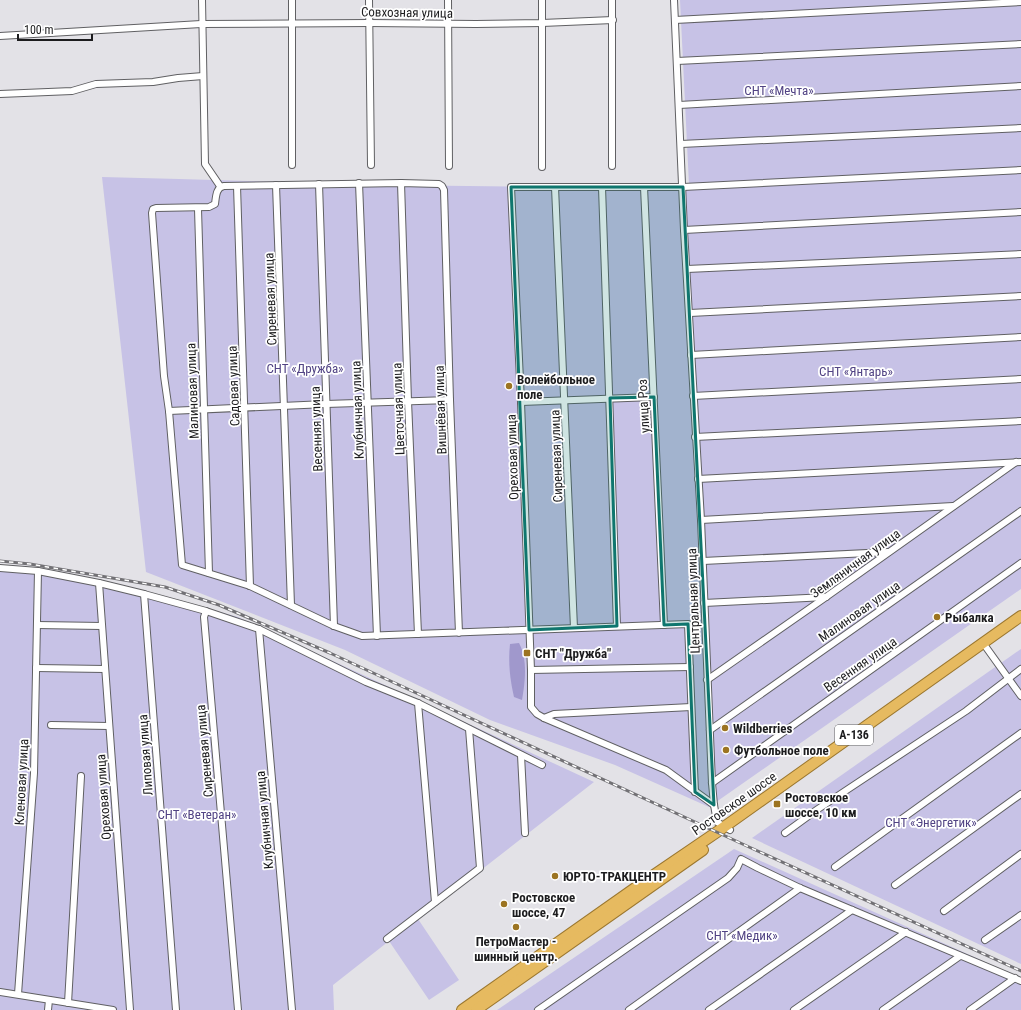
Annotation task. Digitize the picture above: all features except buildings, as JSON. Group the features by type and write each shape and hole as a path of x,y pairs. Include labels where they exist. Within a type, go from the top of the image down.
{"highway":[{"name":"Ростовское шоссе","path":"985,646 1021,616"},
{"name":"Ростовское шоссе","path":"476,1010 727,828 985,646 1021,624"},
{"name":"Ростовское шоссе","path":"462,1010 651,877 727,828"}],"street":[{"path":"202,0 205,164 220,186"},
{"path":"292,0 292,165"},
{"path":"369,0 371,165"},
{"path":"448,0 449,166"},
{"path":"542,0 542,167"},
{"path":"612,0 612,166"},
{"name":"Центральная улица","path":"674,0 684,230 690,313 695,437 703,561 712,783 714,805 718,822 727,828"},
{"path":"675,20 1021,2"},
{"name":"Совхозная улица","path":"0,36 202,24 542,24 613,20"},
{"path":"677,61 1021,44"},
{"path":"0,94 72,91 96,84 153,82 203,76"},
{"path":"679,105 1021,86"},
{"path":"681,144 1021,128"},
{"path":"555,187 683,187 1021,170"},
{"name":"Клубничная улица","path":"359,183 377,636"},
{"path":"220,186 401,183"},
{"name":"Вишнёвая улица","path":"401,183 439,184 444,190 459,633"},
{"name":"Цветочная улица","path":"401,183 408,401 418,634"},
{"name":"Весенняя улица","path":"319,184 334,626"},
{"name":"Сиреневая улица","path":"276,185 291,605"},
{"path":"220,186 215,204 209,208 156,208 153,209 152,212 164,376 169,411 182,565 209,572 250,586 334,626 362,636 688,624 695,792"},
{"name":"Садовая улица","path":"237,186 250,586"},
{"name":"Ореховая улица","path":"544,718 537,714 531,707 531,670 521,402 511,187 555,187"},
{"name":"Сиреневая улица","path":"555,187 574,628"},
{"path":"602,187 617,626"},
{"name":"улица Роз","path":"644,187 664,625"},
{"name":"Малиновая улица","path":"198,209 209,572"},
{"path":"684,230 1021,212"},
{"path":"687,269 1021,254"},
{"path":"690,313 1021,296"},
{"path":"691,355 1021,337"},
{"path":"693,396 1021,379"},
{"path":"521,402 654,396"},
{"path":"169,411 367,402 450,400"},
{"path":"695,437 1021,421"},
{"path":"698,479 1018,462"},
{"name":"Земляничная улица","path":"707,680 1018,462"},
{"path":"701,520 954,506"},
{"name":"Малиновая улица","path":"710,730 1021,511"},
{"path":"703,561 888,552"},
{"name":"Весенняя улица","path":"712,783 1021,563"},
{"path":"0,568 38,571 99,583 206,611 259,629 366,682 418,703 542,765"},
{"name":"Кленовая улица","path":"18,994 34,773 38,571"},
{"name":"Ореховая улица","path":"99,583 130,1010"},
{"name":"Липовая улица","path":"144,594 176,1010"},
{"path":"704,603 826,598"},
{"name":"Сиреневая улица","path":"206,611 204,617 238,1010"},
{"path":"37,625 102,626"},
{"name":"Клубничная улица","path":"259,629 292,1010"},
{"path":"985,646 1021,696"},
{"path":"531,670 690,667"},
{"path":"36,668 105,669"},
{"path":"785,833 818,809 966,711 1021,669"},
{"path":"418,703 435,902"},
{"path":"544,718 554,714 691,707"},
{"path":"544,718 666,770 714,805"},
{"path":"51,725 109,726"},
{"path":"387,939 480,868 469,729"},
{"path":"835,867 1021,733"},
{"path":"521,755 526,832"},
{"path":"68,1003 81,776"},
{"path":"895,885 1021,794"},
{"path":"944,911 1021,854"},
{"path":"538,1010 728,878 737,868 741,859 800,888 1018,980"},
{"path":"629,1010 800,888"},
{"path":"709,1010 852,910"},
{"path":"985,940 1021,915"},
{"path":"794,1010 906,932"},
{"path":"884,1010 960,956"},
{"path":"970,1010 1018,980"},
{"path":"0,992 98,1009 113,1010"},
{"path":"48,1010 49,1000"}],"highlighted area":[{"path":"511,187 683,187 714,805 695,792 688,624 664,625 654,397 610,398 617,626 529,630"}],"green space":[{"path":"680,0 1021,0 1021,589 709,807 615,765 490,720 345,650 146,572 102,177 469,186 543,187 689,185"},
{"name":"СНТ «Ветеран»","path":"0,565 67,573 158,595 238,617 594,782 418,919 459,980 429,1000 389,941 333,985 334,1010 0,1010"},
{"name":"СНТ «Энергетик»","path":"1021,649 1021,964 752,838"},
{"name":"СНТ «Медик»","path":"734,849 1021,978 1021,1010 497,1010"}],"shaded area":[{"path":"519,643 525,664 525,679 522,700 514,697 509,664 510,644"}],"railway":[{"path":"0,561 30,564 165,587 219,605 330,653 1021,971"}],"place":[{"name":"Волейбольное поле","path":"509,386"},
{"name":"Рыбалка","path":"937,617"},
{"name":"СНТ \"Дружба\"","path":"527,653"},
{"name":"Wildberries","path":"725,728"},
{"name":"Футбольное поле","path":"726,750"},
{"name":"Ростовское шоссе, 10 км","path":"777,804"},
{"name":"ЮРТО-ТРАКЦЕНТР","path":"555,876"},
{"name":"Ростовское шоссе, 47","path":"504,904"},
{"name":"ПетроМастер - шинный центр.","path":"516,927"}],"park label":[{"name":"СНТ «Мечта»","path":"779,90"},
{"name":"СНТ «Дружба»","path":"305,368"},
{"name":"СНТ «Янтарь»","path":"856,371"}]}
